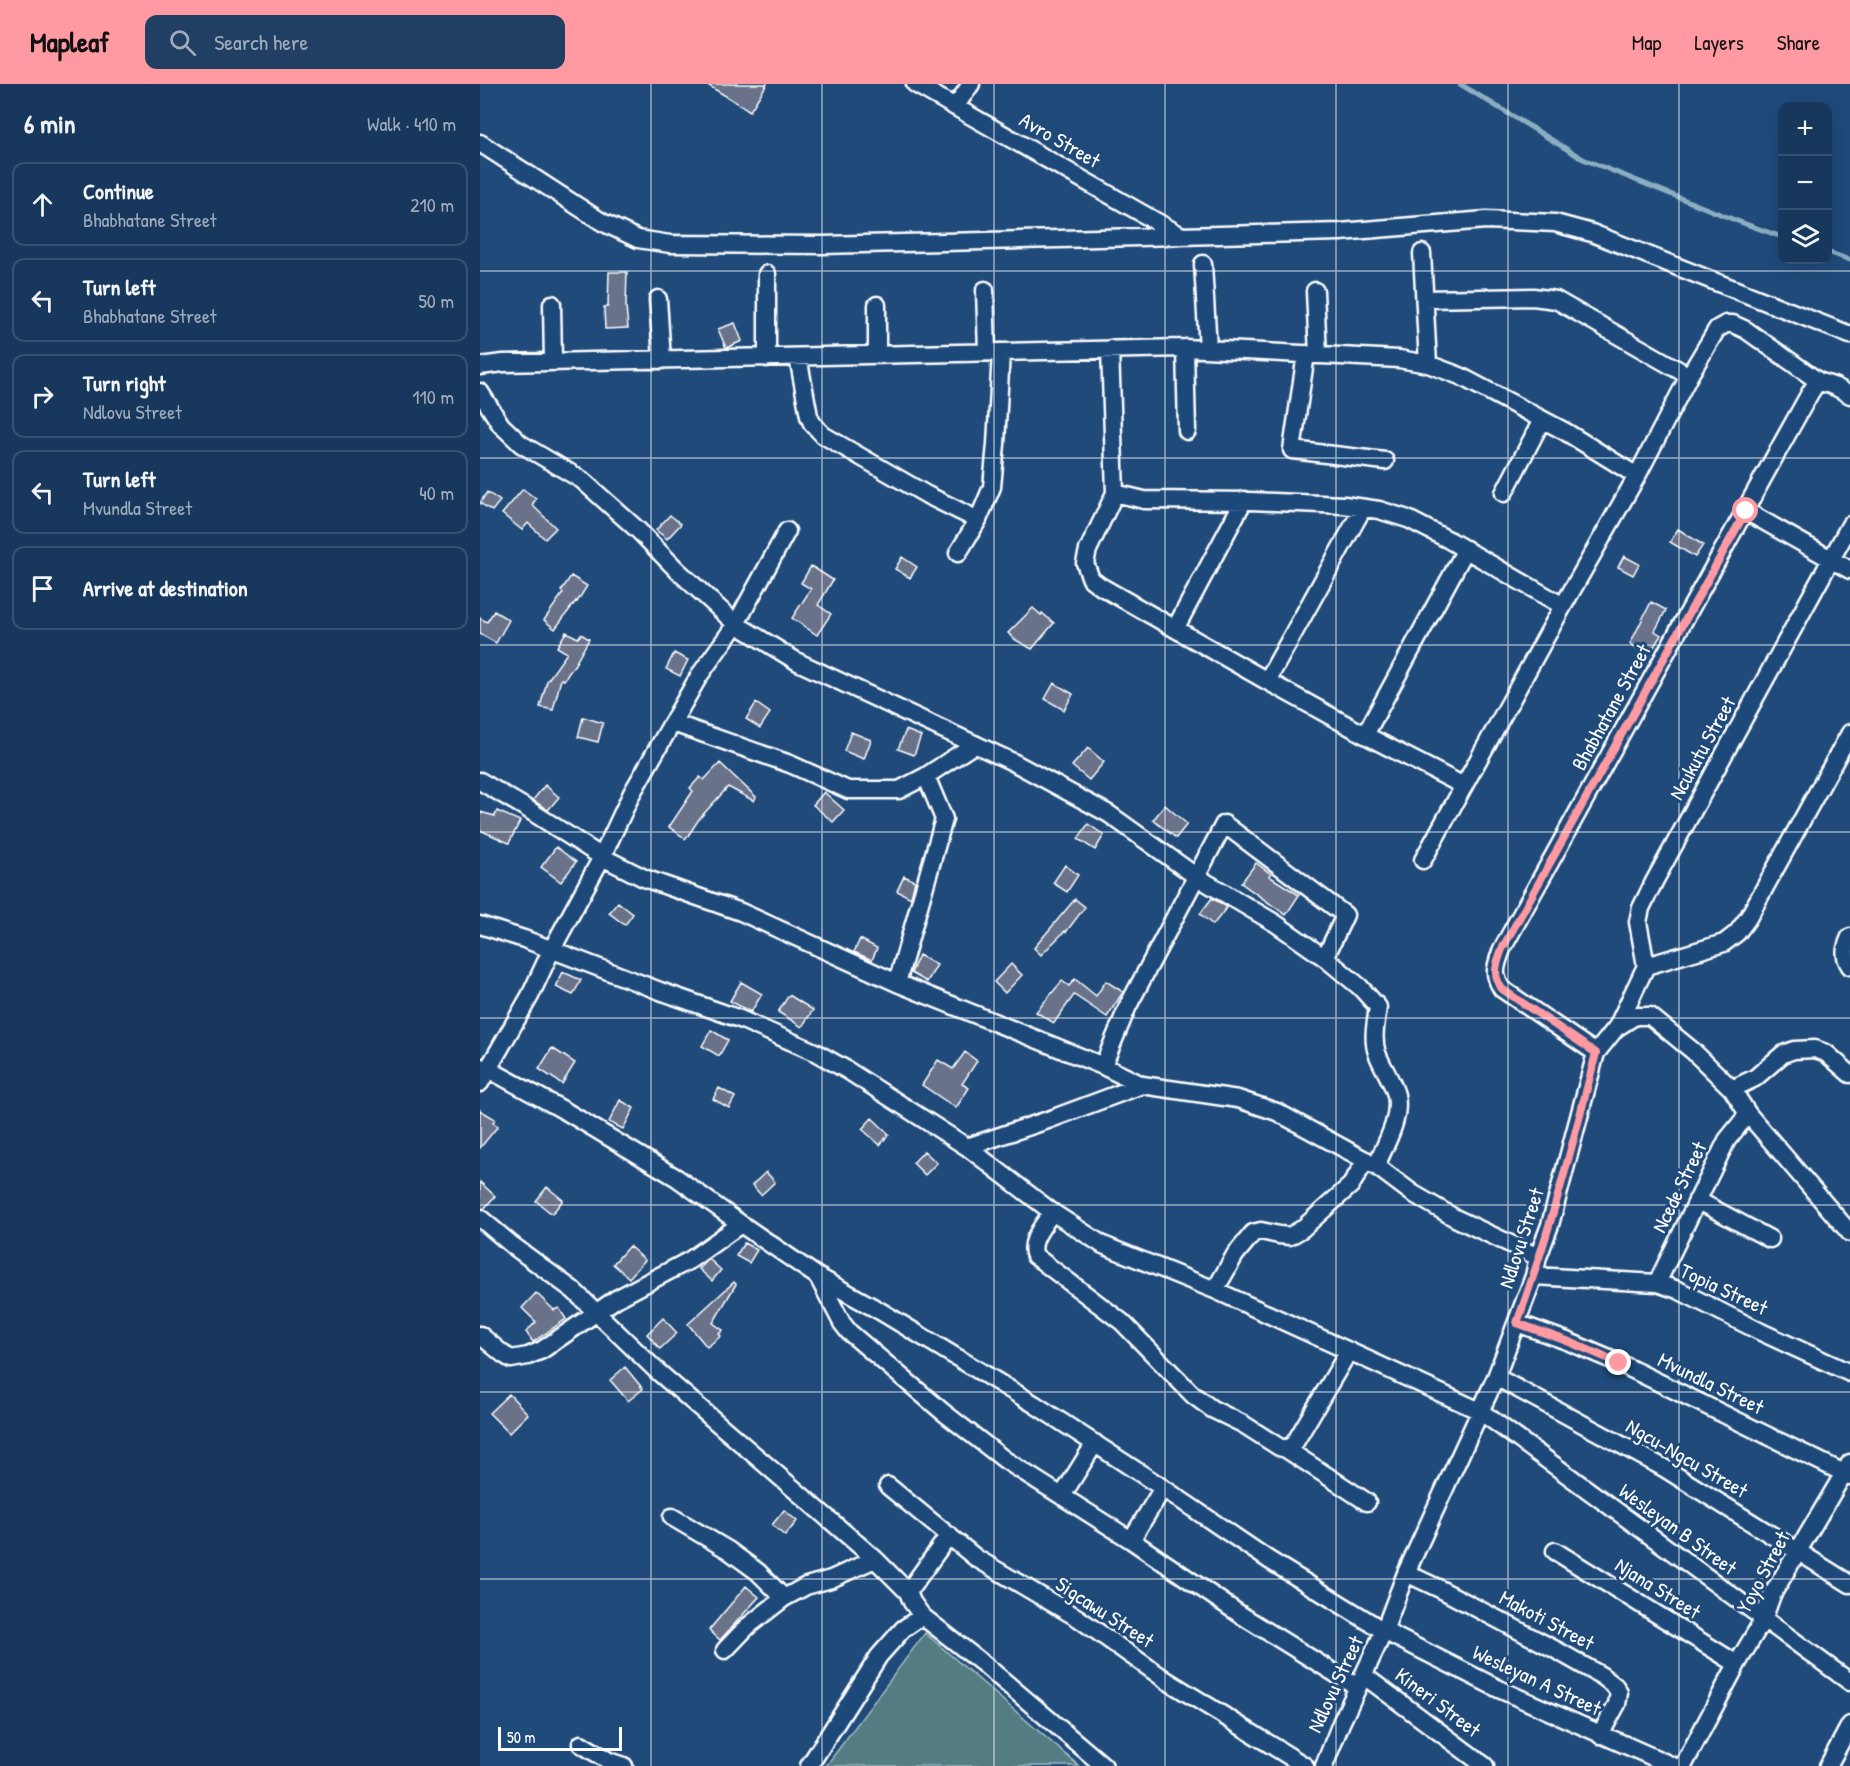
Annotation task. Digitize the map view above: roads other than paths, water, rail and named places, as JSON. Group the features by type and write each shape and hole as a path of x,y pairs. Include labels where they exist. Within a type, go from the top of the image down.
{"street":[{"name":"Avro Street","path":"915,84 1182,236"},
{"path":"955,107 971,84"},
{"path":"480,143 602,222 638,239 670,244 822,245 1340,232 1486,220 1555,223 1592,233 1850,335"},
{"path":"1422,253 1428,363"},
{"path":"1203,264 1208,349"},
{"path":"766,274 767,358"},
{"path":"958,554 978,520 992,488 996,444 994,352 985,290"},
{"path":"1315,291 1312,355 1292,450 1385,461"},
{"path":"1425,299 1533,297 1556,300 1689,376"},
{"path":"658,299 662,360"},
{"path":"552,304 553,362"},
{"path":"877,356 878,305"},
{"path":"1423,860 1717,329 1726,324 1733,324 1746,330 1818,381 1850,395"},
{"path":"1185,348 1187,431"},
{"path":"480,366 503,363 1185,348 1399,359 1428,363 1460,376 1566,432 1637,476"},
{"path":"1110,350 1115,493 1088,550 1085,563 1091,579 1267,681 1464,786"},
{"path":"798,357 809,416 823,435 927,495 978,520"},
{"name":"Bhabhatane Street","path":"1596,1053 1502,989 1496,980 1495,968 1502,949 1818,381"},
{"path":"480,392 501,424 521,444 582,480 736,624 798,662 975,744 1109,814 1197,877 1275,923 1326,958 1360,987 1378,1007 1375,1039 1377,1053 1389,1076 1396,1097 1396,1114 1389,1138 1351,1185 1302,1229 1290,1236 1261,1231 1253,1233 1235,1255 1215,1290"},
{"path":"1504,492 1542,420"},
{"path":"1115,493 1144,500 1244,500 1344,505 1379,510 1408,519 1466,549 1563,606"},
{"path":"1175,629 1244,500"},
{"path":"1267,681 1364,508"},
{"path":"1746,511 1850,570"},
{"name":"Ncukutu Street","path":"1646,966 1638,922 1641,908 1850,525"},
{"path":"483,1073 530,996 551,951 602,857 632,793 699,676 736,624 787,531"},
{"path":"1365,735 1466,549"},
{"path":"673,723 790,764 848,790 899,790 927,776 975,744"},
{"path":"1616,1028 1646,966 1724,943 1737,933 1748,918 1850,734"},
{"path":"897,983 944,819 927,776"},
{"path":"480,781 602,857 644,878 741,912 897,983 1142,1084 1238,1099 1277,1112 1371,1163 1412,1193 1455,1218 1538,1257"},
{"path":"1103,1066 1128,1006 1224,824 1345,915 1326,958"},
{"name":"Wesleyan B Street","path":"480,926 524,939 551,951 740,1019 815,1052 967,1147 1052,1212 1103,1245 1215,1290 1480,1412 1850,1682"},
{"path":"1848,964 1844,950 1850,937"},
{"name":"Ndlovu Street","path":"1324,1766 1384,1631 1406,1573 1496,1377 1534,1276 1538,1257 1550,1225 1596,1053 1616,1028 1635,1016 1650,1016 1693,1051 1731,1089 1748,1114 1850,1233"},
{"path":"1731,1089 1755,1078 1783,1054 1794,1050 1815,1049 1826,1053 1850,1074"},
{"name":"Wesleyan A Street","path":"483,1073 567,1112 677,1178 817,1276 880,1311 1095,1443 1269,1560 1384,1631 1501,1690 1673,1766"},
{"path":"967,1147 1048,1120 1142,1084"},
{"name":"Ncede Street","path":"1658,1283 1727,1140 1748,1114"},
{"path":"1698,1200 1770,1239"},
{"path":"1052,1212 1033,1242 1032,1249 1035,1256 1122,1322 1193,1395 1286,1449 1367,1502"},
{"path":"480,1218 573,1290 664,1377 875,1559 908,1592 922,1616 986,1666 1104,1766"},
{"path":"480,1335 511,1359 519,1359 542,1350 616,1299 690,1260 741,1224"},
{"name":"Kineri Street","path":"817,1276 849,1332 943,1412 1005,1460 1131,1540 1241,1615 1360,1681 1485,1766"},
{"name":"Topia Street","path":"1534,1276 1658,1283 1678,1290 1850,1373"},
{"name":"Mvundla Street","path":"1517,1323 1619,1363 1848,1471"},
{"path":"1286,1449 1294,1444 1349,1351"},
{"name":"Ngcu-Ngcu Street","path":"1496,1377 1664,1468 1850,1584"},
{"path":"1062,1496 1095,1443"},
{"name":"Yoyo Street","path":"1683,1766 1763,1620 1772,1595 1848,1471"},
{"name":"Sigcawu Street","path":"888,1486 976,1558 1078,1618 1166,1680 1305,1766"},
{"path":"1131,1540 1163,1488"},
{"path":"672,1517 728,1550 758,1572 784,1598"},
{"path":"908,1592 948,1535"},
{"name":"Njana Street","path":"1555,1551 1737,1664"},
{"path":"725,1650 748,1626 784,1598 806,1586 831,1579 875,1559"},
{"name":"Makoti Street","path":"1406,1573 1556,1650 1616,1686 1619,1693 1617,1704 1600,1735"},
{"path":"809,1766 879,1656 903,1629 922,1616"},
{"path":"1828,1766 1850,1725"},
{"path":"581,1744 609,1761 624,1766"}],"waterway":[{"path":"1460,84 1583,159 1778,236"},
{"path":"1832,253 1850,260"}]}
